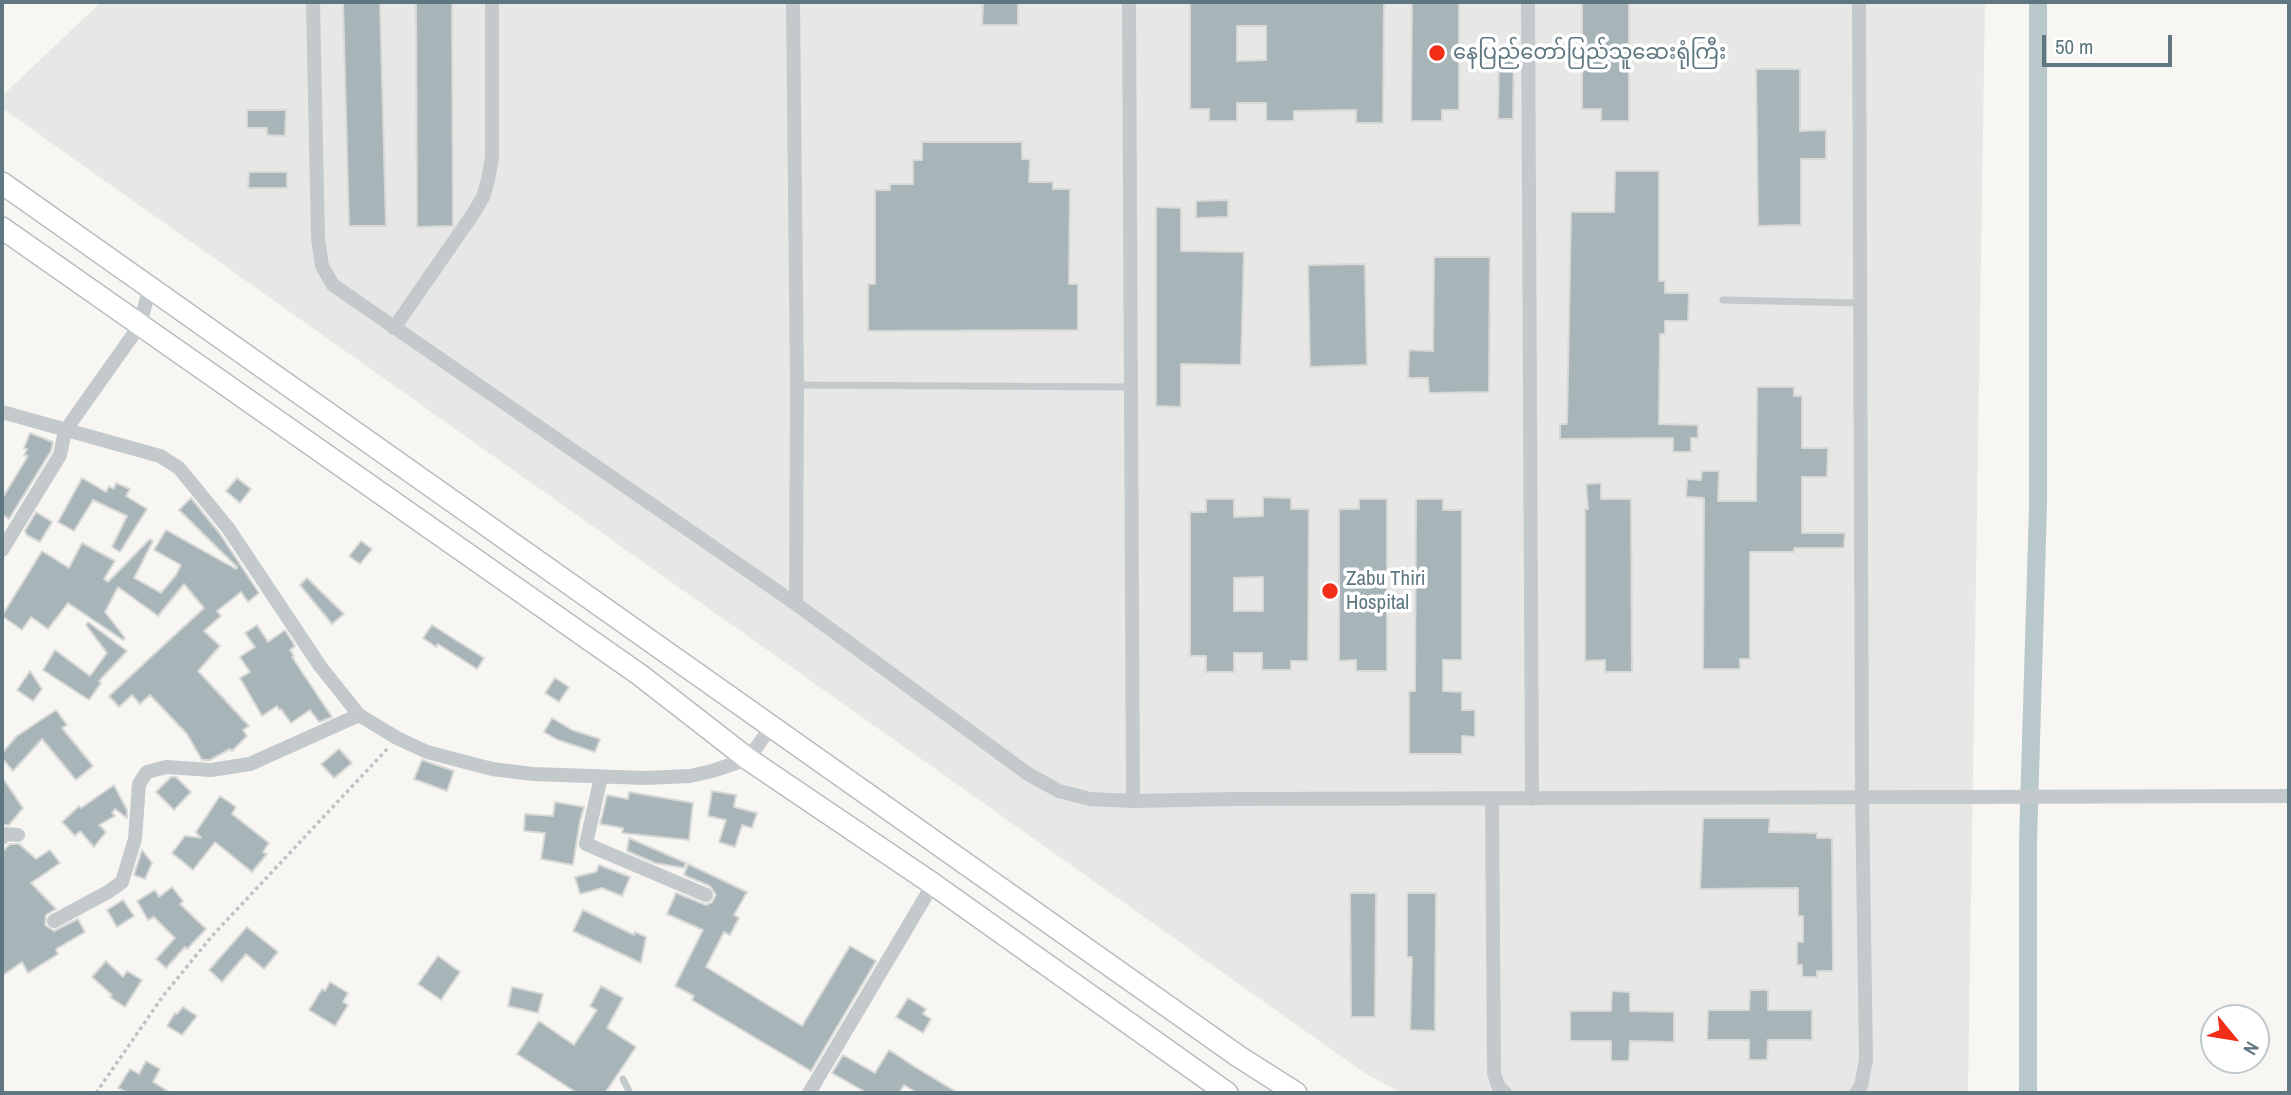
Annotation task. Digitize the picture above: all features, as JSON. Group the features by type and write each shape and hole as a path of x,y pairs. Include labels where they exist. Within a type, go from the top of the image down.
{"main road":[{"path":"2,183 1227,1048 1296,1093"},
{"path":"2,228 640,675 748,760 933,884 1227,1093"}],"street":[{"path":"313,2 318,239 322,267 333,285 796,604 1045,784 1078,797 1133,801 2289,796"},
{"path":"394,328 483,197 492,157 492,2"},
{"path":"793,2 796,604"},
{"path":"1129,2 1133,801"},
{"path":"1528,2 1532,799"},
{"path":"1856,1093 1861,1086 1866,1060 1862,796 1859,2"},
{"path":"2,551 60,455 65,431 140,325 150,286"},
{"path":"2,412 160,456 179,468 229,528 283,613 359,715 426,752 492,769 533,774 601,777 690,776 748,760 771,727"},
{"path":"54,921 122,882 135,839 139,784 146,772 166,767 211,770 250,764 359,715"},
{"path":"601,777 586,844 706,895"},
{"path":"1492,799 1494,1073 1498,1086 1505,1093"},
{"path":"2,838 6,834 18,835"},
{"path":"809,1093 933,884"}],"lane":[{"path":"1723,300 1860,303"},
{"path":"797,386 1131,387"},
{"path":"623,1079 631,1093"}],"path":[{"path":"96,1093 163,996 212,936 397,738"}],"shaded area":[{"name":"Zabu Thiri Hospital","path":"101,2 1985,2 1968,1093 1402,1093 1366,1074 2,108 2,96"}],"building":[{"path":"343,2 380,2 386,226 349,226"},
{"path":"416,2 452,2 453,226 417,227"},
{"path":"983,2 1018,2 1018,25 982,25"},
{"path":"1190,2 1384,2 1383,123 1356,123 1356,110 1294,111 1294,121 1266,121 1266,103 1237,103 1237,121 1209,121 1209,109 1190,109","holes":["1237,26 1266,26 1266,60 1237,61"]},
{"path":"1412,2 1459,2 1459,110 1442,110 1442,121 1411,121"},
{"path":"1582,2 1629,2 1629,121 1601,121 1601,109 1582,109"},
{"path":"1499,54 1514,54 1513,119 1498,119"},
{"path":"1756,69 1800,69 1800,131 1826,130 1826,159 1801,159 1801,225 1758,226"},
{"path":"247,110 286,110 285,136 267,135 267,128 247,128"},
{"path":"922,142 1022,142 1022,159 1030,159 1029,182 1053,182 1053,189 1070,189 1069,284 1078,284 1078,330 868,331 868,284 875,284 875,190 890,190 890,184 913,184 913,160 922,160"},
{"path":"1615,171 1659,171 1659,281 1665,281 1665,293 1689,293 1688,321 1665,321 1665,334 1660,334 1659,424 1698,425 1698,438 1691,438 1691,452 1673,452 1673,438 1560,439 1560,424 1567,424 1571,212 1614,212"},
{"path":"249,172 287,172 287,188 248,188"},
{"path":"1228,200 1228,217 1196,218 1196,201"},
{"path":"1156,207 1181,208 1181,251 1244,252 1241,365 1181,364 1181,407 1156,406"},
{"path":"1434,257 1490,257 1489,392 1429,393 1428,378 1408,378 1409,350 1433,351"},
{"path":"1365,264 1367,365 1310,367 1308,265"},
{"path":"1757,387 1794,387 1794,396 1802,396 1802,448 1828,448 1827,477 1802,477 1802,533 1845,533 1844,548 1794,548 1794,552 1750,552 1750,659 1740,659 1740,669 1703,669 1704,498 1686,497 1687,479 1701,480 1702,471 1719,471 1718,501 1756,501"},
{"path":"30,433 53,442 51,451 9,519 2,514 2,499 28,456 24,455 27,449 24,448"},
{"path":"82,478 106,492 109,486 114,489 116,483 130,489 126,496 147,509 120,552 112,547 127,516 93,500 74,531 58,522"},
{"path":"237,478 251,489 240,503 226,491"},
{"path":"1601,483 1601,499 1631,499 1632,672 1605,672 1605,660 1585,661 1585,509 1588,509 1586,484"},
{"path":"1263,497 1291,498 1291,509 1309,509 1308,661 1291,661 1291,670 1262,670 1262,653 1234,653 1234,672 1206,672 1206,656 1190,656 1190,512 1206,512 1206,499 1234,499 1234,517 1263,516","holes":["1263,577 1263,611 1234,611 1234,578"]},
{"path":"191,498 220,534 259,593 248,602 241,592 217,611 221,616 204,631 220,646 198,671 249,726 243,730 247,736 232,751 230,749 210,760 202,760 187,734 150,695 140,704 132,695 119,707 109,696 204,608 184,584 158,616 118,587 105,612 125,638 123,640 68,603 48,629 31,617 22,630 2,616 42,551 69,568 82,543 115,561 104,579 108,582 150,539 153,541 134,578 161,593 181,565 154,550 166,530 236,569 237,567 179,510"},
{"path":"1359,499 1387,499 1387,671 1356,671 1356,660 1339,661 1339,509 1359,509"},
{"path":"1416,499 1443,499 1443,510 1462,510 1462,660 1443,660 1443,691 1462,692 1462,710 1475,710 1475,737 1462,736 1462,754 1409,754 1409,691 1415,691"},
{"path":"36,512 52,522 40,542 25,531"},
{"path":"361,541 372,549 360,564 349,556"},
{"path":"307,578 344,614 332,624 300,585"},
{"path":"88,622 127,651 99,681 101,683 89,700 43,670 55,650 90,676 107,653 86,625"},
{"path":"257,625 268,642 285,630 295,646 290,650 294,656 292,657 332,717 319,722 310,710 291,723 277,706 262,716 240,678 250,672 240,657 255,647 245,633"},
{"path":"432,625 484,658 477,669 438,644 436,647 423,638"},
{"path":"30,671 42,689 33,701 17,690"},
{"path":"555,678 569,687 559,702 545,693"},
{"path":"56,710 67,725 62,728 93,766 76,780 42,739 13,771 2,758 2,753 17,736"},
{"path":"552,718 572,730 600,739 595,752 558,740 544,732"},
{"path":"339,749 352,763 334,778 321,764"},
{"path":"422,760 454,771 447,791 414,779"},
{"path":"2,777 23,808 9,825 2,825"},
{"path":"171,777 176,777 191,792 174,810 156,792"},
{"path":"114,785 127,810 127,818 115,809 112,813 115,816 99,825 106,832 94,847 80,831 75,836 62,822 79,806 81,808"},
{"path":"712,791 736,795 734,807 757,813 752,828 742,825 735,847 719,842 726,820 708,816"},
{"path":"629,792 693,803 689,840 622,833 623,828 600,824 607,795 628,799"},
{"path":"220,796 236,807 232,814 269,843 263,852 267,854 252,872 215,842 193,870 172,853 185,836 201,838 196,832"},
{"path":"555,802 584,807 573,865 541,859 545,833 524,831 525,814 553,816"},
{"path":"1703,818 1770,818 1769,832 1817,833 1817,838 1832,838 1833,971 1817,971 1817,977 1802,977 1802,965 1797,965 1797,942 1803,942 1803,916 1798,916 1798,888 1700,889"},
{"path":"629,838 686,863 684,868 655,863 627,851"},
{"path":"10,844 19,844 36,859 50,850 60,863 31,883 56,909 46,915 45,925 54,931 78,919 85,932 56,949 58,954 28,973 22,962 2,976 2,852"},
{"path":"142,850 152,863 145,879 134,875"},
{"path":"688,864 747,892 734,915 739,918 730,935 724,932 706,967 802,1026 850,946 876,961 811,1071 692,1000 694,996 675,986 703,930 667,914 676,893 706,905 712,902 716,895 710,886 684,875"},
{"path":"599,865 630,877 622,896 602,888 580,894 575,877 596,872"},
{"path":"172,887 183,901 180,904 206,929 166,968 156,959 175,938 154,917 148,920 137,901 155,890 159,897"},
{"path":"1350,893 1376,893 1375,1017 1351,1017"},
{"path":"1407,893 1436,893 1435,1031 1410,1030 1412,957 1407,957"},
{"path":"123,900 134,916 117,927 107,910"},
{"path":"583,910 634,935 635,932 646,937 641,963 573,931"},
{"path":"247,927 278,952 264,969 246,954 222,982 209,970"},
{"path":"438,956 460,972 441,1000 418,984"},
{"path":"106,961 123,977 127,971 142,980 125,1007 110,997 112,995 92,977"},
{"path":"330,982 348,993 343,1002 348,1005 335,1026 309,1010 322,989 325,991"},
{"path":"601,986 623,998 607,1028 636,1047 605,1093 577,1093 517,1054 539,1021 574,1045 597,1010 590,1006"},
{"path":"512,987 543,994 538,1013 508,1006"},
{"path":"1750,990 1768,990 1768,1010 1812,1010 1812,1040 1768,1040 1767,1060 1749,1060 1749,1040 1707,1040 1708,1010 1749,1010"},
{"path":"1612,991 1630,992 1630,1011 1674,1012 1674,1042 1630,1041 1629,1061 1611,1061 1611,1041 1570,1041 1570,1011 1611,1011"},
{"path":"908,998 926,1009 923,1014 931,1019 923,1033 896,1017"},
{"path":"183,1007 197,1016 182,1035 167,1026 175,1013"},
{"path":"889,1050 958,1093 917,1093 904,1085 899,1093 867,1093 832,1073 843,1055 875,1073"},
{"path":"146,1061 160,1069 153,1082 171,1093 128,1093 118,1088 130,1069 139,1074"}],"waterway":[{"path":"2028,1093 2028,842 2038,506 2038,2"}],"place":[{"name":"နေပြည်တော်ပြည်သူဆေးရုံကြီး","path":"1437,53"},
{"name":"Zabu Thiri Hospital","path":"1330,591"}]}
